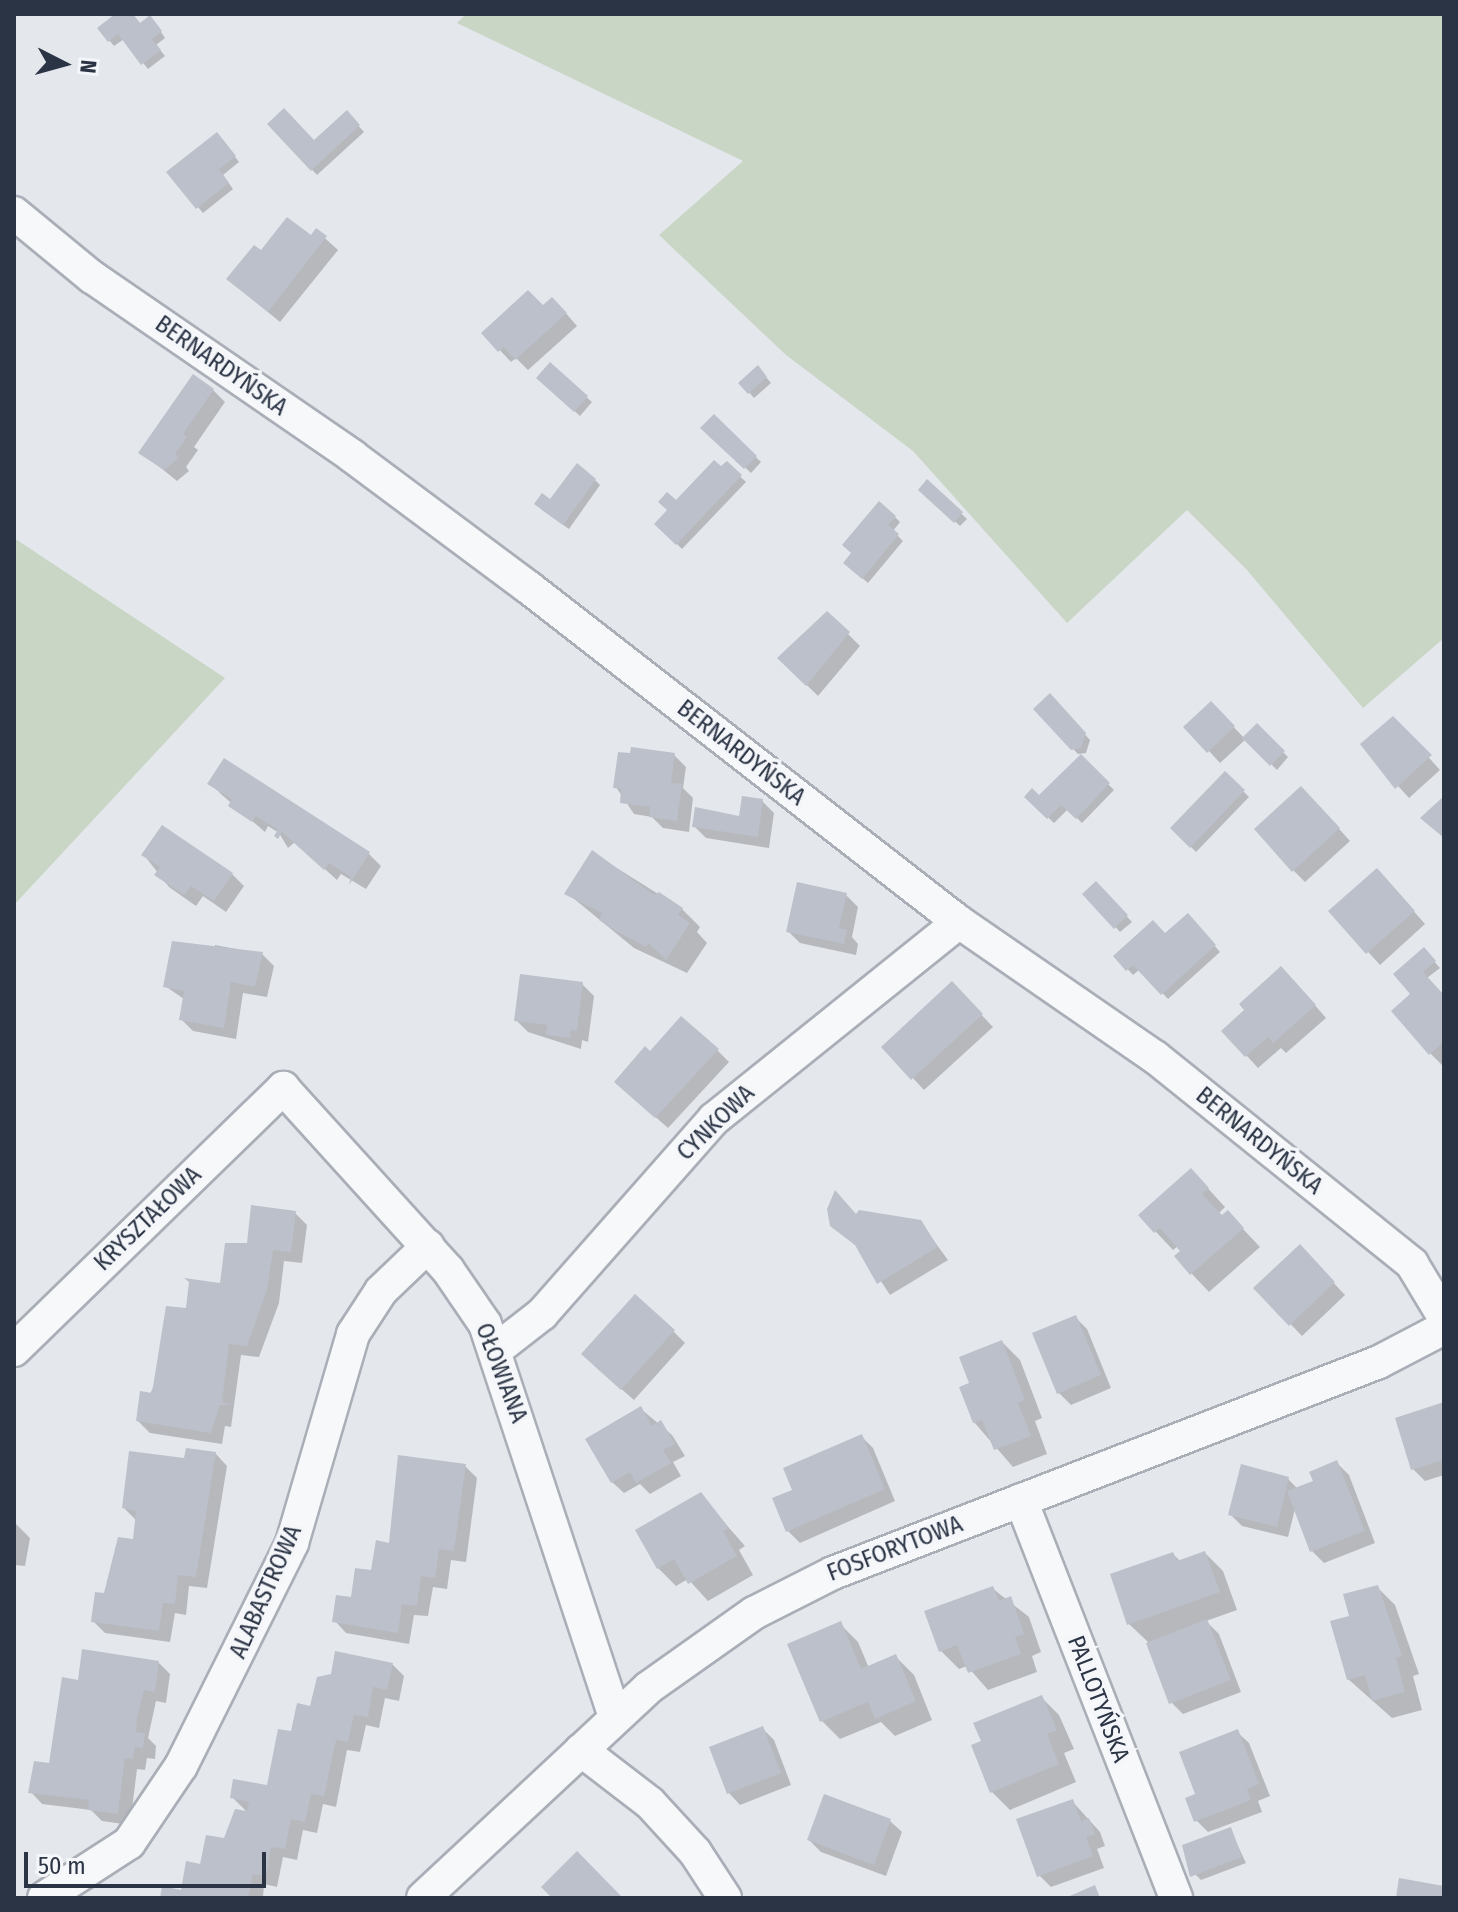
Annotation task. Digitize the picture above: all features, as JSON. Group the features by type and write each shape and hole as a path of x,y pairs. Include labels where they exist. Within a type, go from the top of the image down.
{"street":[{"name":"BERNARDYŃSKA","path":"14,213 92,277 352,456 503,568 959,922 1155,1057 1412,1264 1444,1317"},
{"name":"CYNKOWA","path":"497,1349 542,1314 714,1119 959,922"},
{"name":"OŁOWIANA","path":"283,1088 428,1246 469,1297 497,1349 615,1717"},
{"name":"KRYSZTAŁOWA","path":"14,1350 283,1088"},
{"name":"ALABASTROWA","path":"44,1898 129,1843 181,1766 292,1543 353,1334 381,1291 428,1246"},
{"name":"FOSFORYTOWA","path":"423,1898 615,1717 685,1659 792,1591 1379,1362 1444,1328"},
{"name":"PALLOTYŃSKA","path":"1021,1500 1176,1898"},
{"path":"581,1750 650,1803 695,1852 725,1898"}],"green space":[{"path":"466,14 1444,14 1444,638 1363,708 1247,570 1187,510 1067,623 913,451 786,355 659,235 743,161 457,23"},
{"path":"14,538 225,678 14,905"}],"building":[{"path":"115,14 133,14 140,23 150,15 162,31 152,39 161,50 141,65 118,34 108,42 97,28"},
{"path":"284,108 314,140 347,110 360,125 311,171 267,124"},
{"path":"217,132 236,156 219,169 229,183 196,209 166,172"},
{"path":"287,217 311,235 316,228 327,236 268,312 226,279 254,245 261,250"},
{"path":"528,290 543,305 552,297 567,313 515,360 504,347 498,352 481,333"},
{"path":"550,362 588,396 574,412 536,378"},
{"path":"758,365 767,377 748,394 738,383"},
{"path":"193,374 214,389 183,434 187,437 175,454 179,458 164,470 138,453"},
{"path":"714,414 757,456 744,469 700,428"},
{"path":"714,460 721,466 727,461 742,475 676,545 654,524 667,510 658,502 667,492 676,500"},
{"path":"577,463 596,479 563,525 534,504 542,493 550,499"},
{"path":"927,479 963,512 954,523 918,490"},
{"path":"879,501 896,516 888,525 899,534 862,579 843,563 851,553 842,545"},
{"path":"827,611 850,632 806,686 777,658"},
{"path":"1050,693 1086,733 1081,748 1071,750 1033,709"},
{"path":"1211,701 1235,726 1207,753 1183,727"},
{"path":"1393,716 1432,755 1395,789 1360,744"},
{"path":"1257,723 1285,751 1270,766 1242,738"},
{"path":"631,747 675,753 671,783 682,784 677,821 649,817 650,807 620,803 621,789 613,788 618,752 630,753"},
{"path":"1081,754 1110,783 1076,819 1061,805 1047,819 1024,797 1032,788 1039,795"},
{"path":"224,758 370,852 349,885 351,877 329,863 324,870 282,832 278,839 274,836 278,830 256,816 252,822 228,806 232,799 207,784"},
{"path":"1225,771 1245,790 1190,848 1170,828"},
{"path":"1301,786 1340,828 1292,872 1254,829"},
{"path":"742,796 763,799 758,837 692,827 695,807 739,816"},
{"path":"1444,796 1444,838 1420,818"},
{"path":"162,825 233,873 214,901 191,886 184,895 154,875 160,867 141,855"},
{"path":"592,850 654,895 659,892 683,908 678,915 690,923 666,960 649,943 646,947 614,930 599,920 602,913 564,894"},
{"path":"1377,868 1415,911 1366,954 1328,911"},
{"path":"1096,881 1128,915 1114,929 1082,894"},
{"path":"797,882 847,893 839,928 847,930 844,944 786,932"},
{"path":"1188,913 1216,945 1161,995 1133,965 1126,971 1113,956 1153,920 1165,933"},
{"path":"172,941 263,952 255,987 231,982 224,1028 179,1020 184,991 163,987"},
{"path":"1424,947 1436,961 1423,972 1444,995 1444,1041 1429,1055 1391,1011 1410,994 1393,974"},
{"path":"1281,966 1316,1005 1273,1043 1268,1037 1245,1057 1221,1031 1244,1010 1239,1004"},
{"path":"520,974 583,982 577,1031 571,1030 570,1038 546,1035 547,1025 514,1021"},
{"path":"952,981 983,1014 911,1080 881,1047"},
{"path":"681,1016 719,1049 655,1118 614,1082 645,1046 650,1051"},
{"path":"1191,1168 1209,1188 1202,1194 1222,1215 1228,1210 1244,1228 1190,1275 1174,1256 1180,1251 1160,1228 1154,1233 1138,1215"},
{"path":"835,1190 856,1214 859,1210 921,1220 938,1247 877,1284 855,1245 830,1226 827,1209"},
{"path":"251,1205 296,1211 291,1252 273,1250 267,1290 247,1346 229,1344 222,1402 232,1405 220,1405 211,1433 136,1421 140,1391 152,1393 166,1306 186,1308 189,1282 184,1278 220,1283 225,1243 247,1243"},
{"path":"1300,1244 1335,1282 1289,1326 1253,1288"},
{"path":"635,1294 675,1330 621,1390 581,1354"},
{"path":"1076,1315 1101,1375 1057,1394 1032,1333"},
{"path":"1002,1340 1025,1400 1018,1403 1031,1436 994,1450 982,1420 973,1423 959,1387 969,1383 959,1357"},
{"path":"1444,1402 1444,1460 1411,1470 1395,1418"},
{"path":"641,1406 652,1426 661,1420 675,1444 663,1450 671,1463 636,1483 630,1472 611,1483 585,1439"},
{"path":"862,1434 885,1489 786,1532 772,1498 792,1490 783,1468"},
{"path":"186,1448 216,1452 196,1577 178,1575 175,1604 163,1603 159,1631 91,1622 95,1592 104,1593 118,1537 133,1539 136,1511 122,1508 129,1451 184,1458"},
{"path":"398,1455 466,1464 454,1551 439,1549 435,1578 421,1576 417,1606 402,1604 398,1633 332,1622 336,1595 351,1597 355,1568 371,1570 376,1540 389,1543"},
{"path":"1337,1460 1365,1531 1310,1552 1287,1491 1313,1481 1309,1472"},
{"path":"1241,1464 1289,1477 1277,1527 1228,1515"},
{"path":"701,1492 729,1528 723,1531 737,1556 688,1584 674,1559 657,1569 635,1530"},
{"path":"1205,1551 1220,1592 1127,1625 1110,1574 1173,1552 1177,1561"},
{"path":"1378,1585 1402,1656 1396,1658 1405,1692 1372,1701 1365,1675 1347,1680 1330,1621 1349,1616 1343,1594"},
{"path":"993,1586 999,1601 1011,1596 1024,1634 1015,1637 1021,1654 968,1673 957,1645 939,1652 924,1611"},
{"path":"1207,1619 1231,1680 1169,1704 1146,1643"},
{"path":"841,1621 861,1669 896,1654 916,1701 875,1719 868,1702 820,1722 787,1644"},
{"path":"82,1649 159,1661 155,1692 144,1690 137,1718 136,1732 145,1733 143,1748 135,1747 133,1759 125,1758 118,1814 88,1810 89,1800 28,1793 34,1761 49,1763 62,1677 78,1680"},
{"path":"335,1651 393,1663 387,1690 373,1687 368,1717 354,1715 348,1742 336,1740 324,1796 311,1794 305,1822 291,1819 285,1849 271,1847 266,1876 253,1874 248,1898 160,1898 162,1886 181,1890 186,1861 200,1864 206,1835 224,1838 235,1809 247,1811 249,1802 230,1798 233,1779 267,1785 278,1729 291,1731 297,1703 310,1706 317,1677 331,1674"},
{"path":"1042,1695 1057,1730 1047,1734 1059,1764 990,1793 971,1745 981,1741 973,1723"},
{"path":"763,1726 781,1773 727,1794 709,1747"},
{"path":"1238,1729 1259,1784 1247,1789 1251,1800 1194,1822 1185,1798 1195,1794 1179,1752"},
{"path":"824,1794 891,1819 874,1865 807,1840"},
{"path":"1073,1799 1081,1821 1089,1818 1095,1834 1086,1837 1093,1856 1037,1877 1016,1819"},
{"path":"1231,1827 1242,1857 1190,1877 1182,1845"},
{"path":"577,1851 623,1898 552,1898 541,1887"},
{"path":"1399,1878 1444,1886 1444,1898 1396,1898"},
{"path":"1095,1885 1100,1898 1065,1898"}]}
